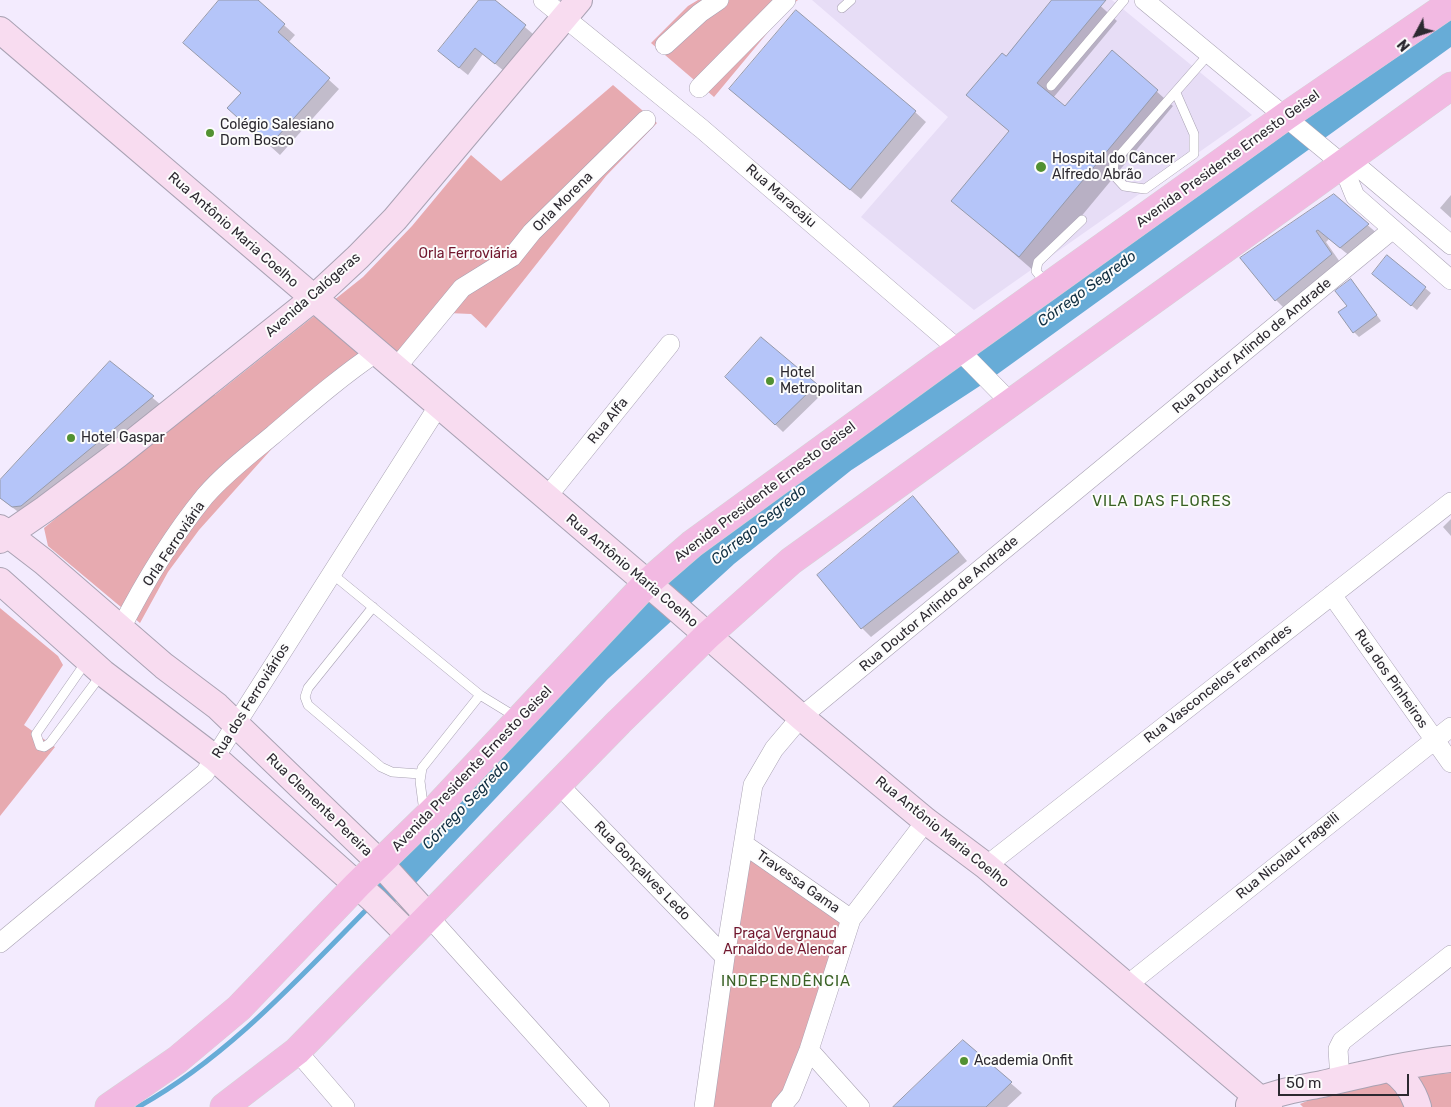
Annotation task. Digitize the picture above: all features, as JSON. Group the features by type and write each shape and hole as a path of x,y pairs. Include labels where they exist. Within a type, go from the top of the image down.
{"main road":[{"name":"Avenida Presidente Ernesto Geisel","path":"109,1107 177,1060 239,1008 366,893 388,872 426,818 520,720 657,591 738,509 965,354 1049,287 1292,122 1451,3"},
{"name":"Avenida Calógeras","path":"2,534 117,455 314,298 396,219 572,9"},
{"name":"Rua Antônio Maria Coelho","path":"0,30 802,717 926,820 986,866 1126,986 1258,1104"},
{"path":"224,1107 296,1051 413,920 559,785 702,630 1005,397 1338,161 1451,86"},
{"name":"Rua Clemente Pereira","path":"2,534 44,562 120,630 217,706 388,872 413,920"},
{"name":"Rua Clemente Pereira","path":"0,581 95,666 216,759 366,893 413,920"},
{"path":"1258,1104 1340,1080 1414,1063 1451,1059"},
{"path":"1390,1069 1406,1082 1418,1107"}],"street":[{"name":"Rua Maracaju","path":"543,0 572,9 702,129 965,354 1005,397"},
{"path":"665,46 700,13 719,0"},
{"path":"699,88 786,0"},
{"path":"1144,0 1338,161 1362,170 1451,245"},
{"name":"Orla Morena","path":"396,368 462,288 512,257 532,232 646,120"},
{"path":"1338,161 1355,196 1451,280"},
{"name":"Rua Doutor Arlindo de Andrade","path":"704,1107 725,957 754,785 774,749 802,717 1393,229"},
{"name":"Rua Alfa","path":"546,498 670,344"},
{"name":"Orla Ferroviária","path":"120,630 130,610 182,528 206,495 236,466 340,378 377,352"},
{"name":"Rua dos Ferroviários","path":"0,943 205,773 216,759 235,724 439,405"},
{"name":"Rua Vasconcelos Fernandes","path":"986,866 1451,502"},
{"name":"Rua dos Pinheiros","path":"1332,595 1451,763"},
{"name":"Rua Nicolau Fragelli","path":"1126,986 1451,727"},
{"name":"Rua Gonçalves Ledo","path":"559,785 725,957"},
{"path":"781,1107 791,1095 809,1050 851,919 926,820"},
{"name":"Travessa Gama","path":"745,845 851,919"},
{"name":"Rua Clemente Pereira","path":"413,920 600,1107"},
{"path":"1340,1080 1338,1049 1342,1041 1451,955"},
{"path":"809,1050 860,1107"},
{"path":"296,1051 345,1107"}],"lane":[{"path":"842,8 851,0"},
{"path":"1051,86 1124,0"},
{"path":"1176,93 1194,134 1194,154 1145,190 1124,186 1113,174 1114,162 1208,55"},
{"path":"1049,287 1036,271 1038,262 1082,220"},
{"path":"331,573 480,695 520,720"},
{"path":"372,607 308,688 305,697 308,705 381,768 392,772 420,774"},
{"path":"95,666 50,743 44,747 40,746 36,734 95,666"},
{"path":"426,818 420,774 480,695"}],"shaded area":[{"name":"Hospital do Câncer Alfredo Abrão","path":"812,0 1112,0 1252,115 974,310 861,217 948,117"}],"green space":[{"path":"698,0 798,0 789,7 714,97 651,43 688,6"},
{"name":"Orla Ferroviária","path":"613,85 657,123 606,176 486,328 471,314 448,313 420,346 352,374 286,433 199,530 168,572 140,623 48,546 44,528 209,394 215,395 363,277 412,226 471,155 501,181"},
{"path":"0,608 58,656 63,665 24,725 55,747 0,816"},
{"name":"Praça Vergnaud Arnaldo de Alencar","path":"745,845 851,919 781,1107 704,1107"},
{"path":"1451,1073 1451,1107 1303,1107 1300,1104 1354,1087"}],"building":[{"path":"219,0 258,0 285,24 278,32 330,78 269,146 227,108 241,93 183,43"},
{"path":"479,0 495,0 526,25 495,64 475,48 459,68 438,51"},
{"path":"1052,0 1106,0 1037,83 1065,106 1112,50 1158,90 1019,257 951,201 1009,131 966,95 1002,53 1006,56"},
{"path":"796,10 916,111 850,190 729,89"},
{"path":"1334,194 1369,224 1340,248 1318,230 1316,231 1332,254 1275,301 1240,258"},
{"path":"1387,255 1426,287 1411,306 1372,274"},
{"path":"1351,279 1377,315 1353,333 1338,312 1347,306 1335,291"},
{"name":"Hotel Metropolitan","path":"761,337 817,384 775,425 725,377"},
{"name":"Hotel Gaspar","path":"110,361 154,396 21,506 12,507 0,498 0,480"},
{"path":"913,496 959,552 861,629 817,575"},
{"name":"Academia Onfit","path":"963,1040 1012,1082 986,1107 893,1107"}],"waterway":[{"name":"Córrego Segredo","path":"391,887 598,667 723,553 843,457 985,364 1451,28"},
{"name":"Córrego Segredo","path":"138,1107 202,1065 260,1016 369,907"}],"place":[{"name":"Colégio Salesiano Dom Bosco","path":"210,133"},
{"name":"Hospital do Câncer Alfredo Abrão","path":"1041,167"},
{"name":"Hotel Metropolitan","path":"770,381"},
{"name":"Hotel Gaspar","path":"71,438"},
{"name":"Academia Onfit","path":"964,1061"}],"district":[{"name":"VILA DAS FLORES","path":"1162,502"},
{"name":"INDEPENDÊNCIA","path":"786,982"}]}
